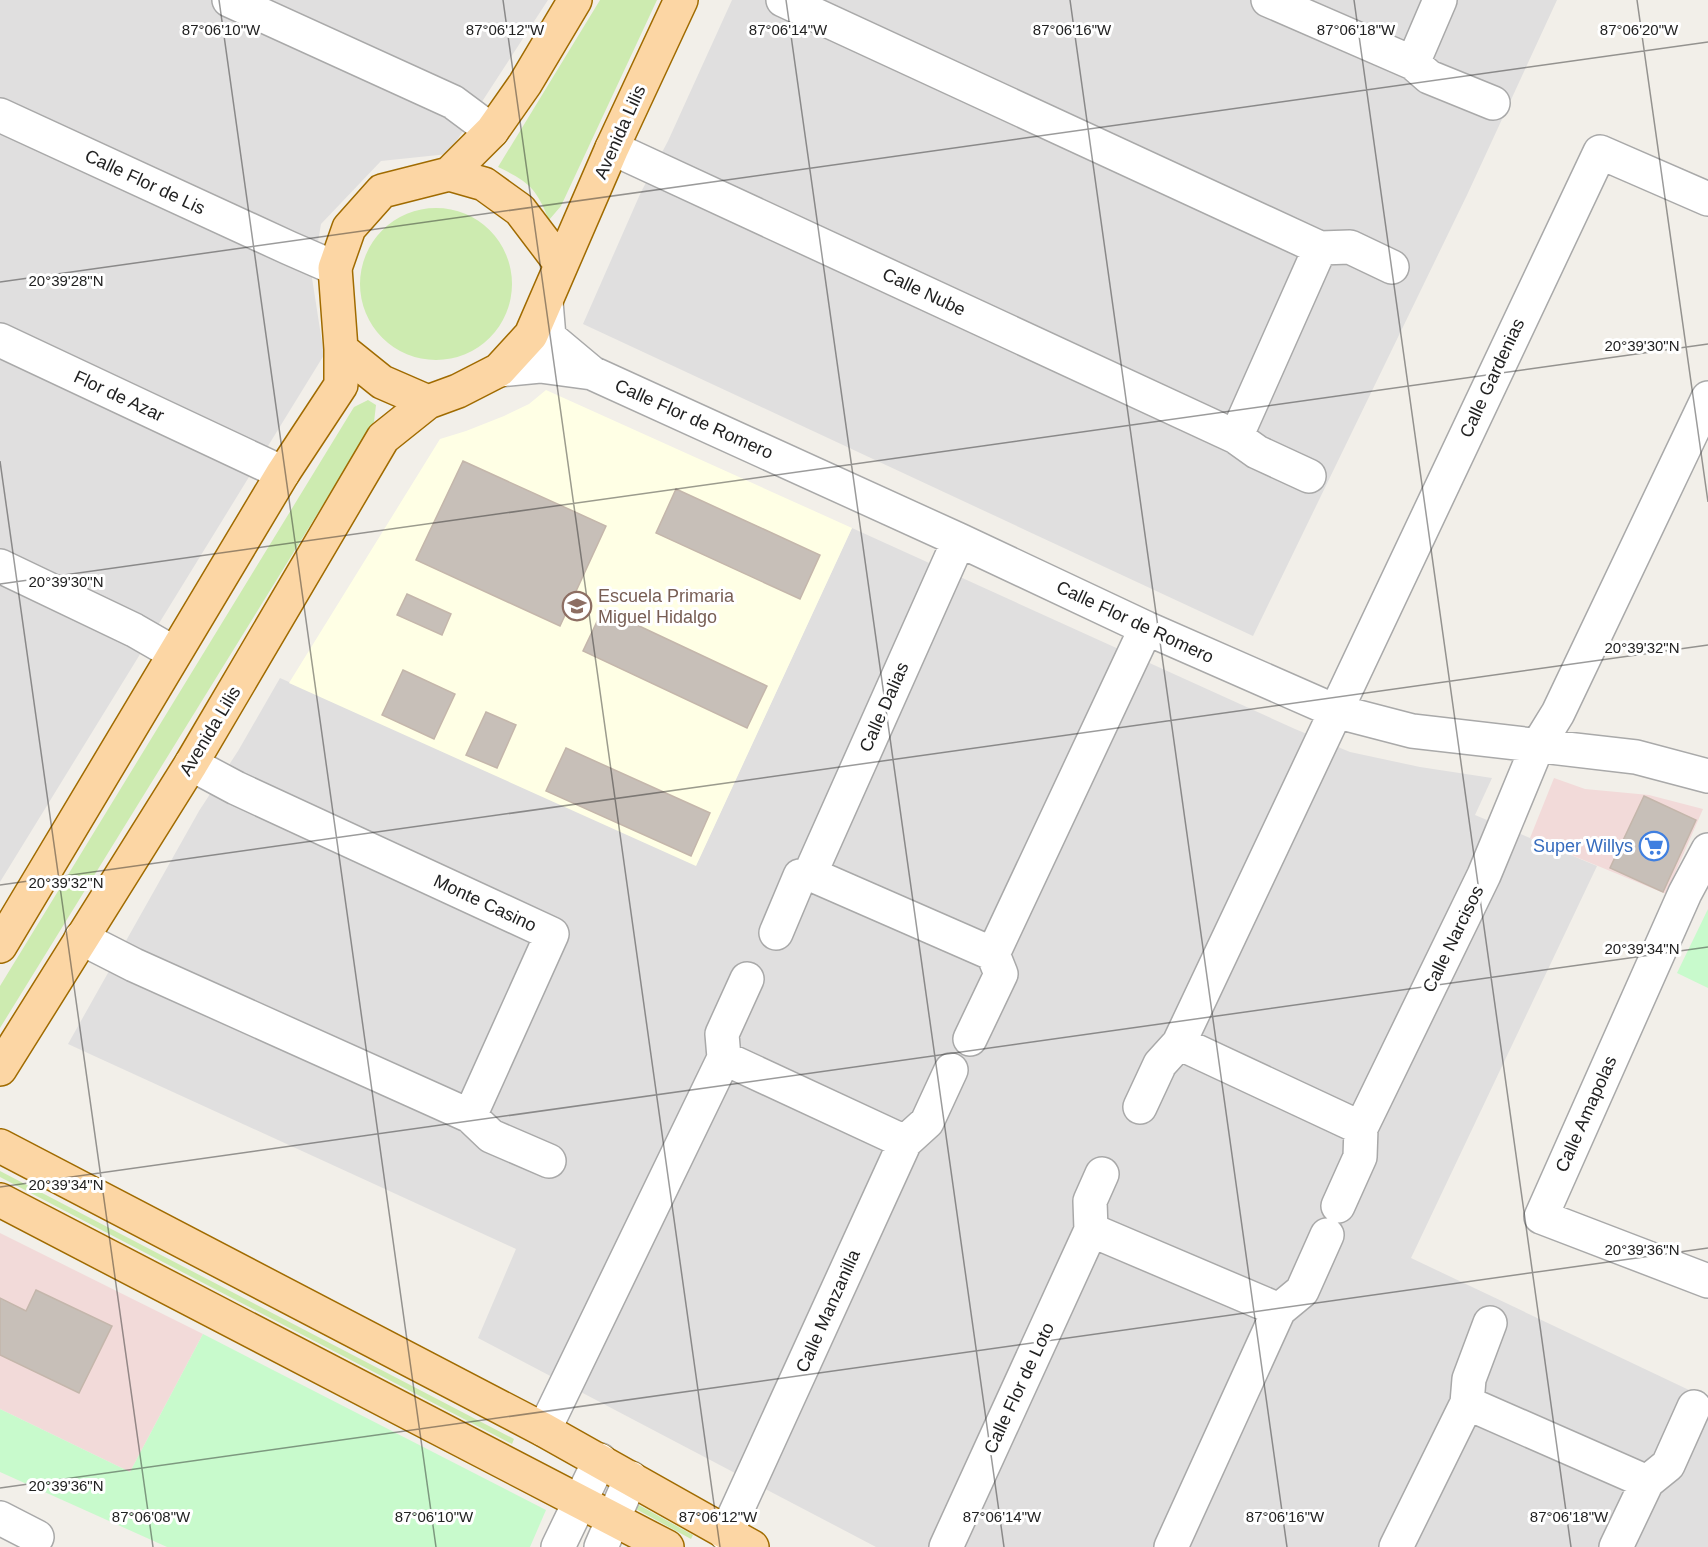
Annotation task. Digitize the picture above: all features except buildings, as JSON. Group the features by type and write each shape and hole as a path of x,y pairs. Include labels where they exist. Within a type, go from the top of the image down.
{"main road":[{"path":"449,174 492,131 525,84 575,0"},
{"name":"Avenida Lilis","path":"0,1069 191,764 383,438 428,402 458,391 499,370 531,335 612,148 681,0"},
{"path":"0,946 174,653 284,473 341,386 335,267 349,228 382,191 449,174 484,184 520,210 561,264"},
{"path":"340,349 382,382 428,402"},
{"path":"0,1146 600,1460 732,1542"},
{"path":"0,1200 580,1500 607,1533 667,1547"}],"street":[{"path":"229,0 453,102 492,131"},
{"path":"783,0 1320,248 1350,247 1392,267"},
{"path":"1268,0 1413,63 1430,77 1493,103"},
{"path":"1413,63 1440,0"},
{"name":"Calle Flor de Lis","path":"0,115 335,267"},
{"name":"Calle Nube","path":"612,148 1236,436 1257,452 1309,476"},
{"name":"Calle Gardenias","path":"1335,711 1600,152 1708,199"},
{"path":"1236,436 1320,248"},
{"name":"Calle Flor de Romero","path":"546,302 549,337 592,373 1146,628 1335,711 1412,731 1636,757 1708,776"},
{"name":"Flor de Azar","path":"0,340 284,473"},
{"name":"Calle Flor de Romero","path":"499,370 540,366 592,373"},
{"path":"1537,747 1557,712 1708,398"},
{"name":"Calle Dalias","path":"776,933 800,876 810,874 959,540"},
{"path":"0,566 134,630 174,653"},
{"path":"993,954 1146,628"},
{"path":"1140,1107 1160,1064 1179,1043 1335,711"},
{"name":"Calle Narcisos","path":"1280,1310 1302,1292 1360,1157 1361,1128 1484,875 1537,747"},
{"name":"Monte Casino","path":"191,764 236,788 552,934 470,1116"},
{"name":"Calle Amapolas","path":"1708,849 1684,893 1541,1217 1708,1281"},
{"path":"810,874 993,954 1001,974 970,1039"},
{"path":"81,938 134,965 470,1116 491,1136 549,1161"},
{"path":"544,1430 724,1058 722,1034 747,980"},
{"path":"1179,1043 1361,1128"},
{"path":"724,1058 904,1142"},
{"name":"Calle Manzanilla","path":"732,1542 751,1479 904,1142 927,1122 951,1070"},
{"name":"Calle Flor de Loto","path":"946,1547 1092,1230 1090,1202 1102,1174"},
{"path":"1092,1230 1280,1310 1171,1547"},
{"path":"1396,1547 1467,1403 1469,1379 1490,1323"},
{"path":"1467,1403 1647,1482"},
{"path":"1616,1547 1647,1482 1668,1465 1694,1407"},
{"path":"558,1547 600,1460"},
{"path":"607,1533 631,1478"},
{"path":"0,1518 37,1537"}],"shaded area":[{"path":"0,0 548,0 448,154 381,161 321,224 312,278 324,355 0,882"},
{"path":"732,0 1557,0 1467,195 1253,636 583,324 641,192 668,141"},
{"name":"Escuela Primaria Miguel Hidalgo","path":"546,390 852,528 696,866 289,683 440,439 504,416 529,404"},
{"path":"852,528 1350,752 1420,767 1492,778 1475,815 1597,866 1411,1258 1708,1399 1708,1547 876,1547 478,1338 516,1249 68,1044 199,811 238,751 280,678 696,865"},
{"path":"1554,778 1585,789 1649,795 1703,809 1666,894 1530,838"},
{"path":"0,1233 203,1334 130,1472 0,1409"}],"green space":[{"path":"600,0 657,0 561,206 549,220 540,200 530,187 498,167"},
{"path":"436,208 465,214 490,230 506,255 512,284 506,313 490,338 465,354 436,360 407,354 382,338 366,313 360,284 366,255 382,230 407,214"},
{"path":"368,400 376,405 374,422 0,1028 0,986 354,407"},
{"path":"1708,909 1708,988 1677,973"},
{"path":"0,1171 514,1439 512,1444 0,1177"},
{"path":"203,1334 546,1510 530,1547 167,1547 0,1472 0,1409 130,1472"},
{"path":"637,1504 693,1535 691,1539 634,1508"}],"place":[{"name":"Escuela Primaria Miguel Hidalgo","path":"577,606"},
{"name":"Super Willys","path":"1654,846"}]}
